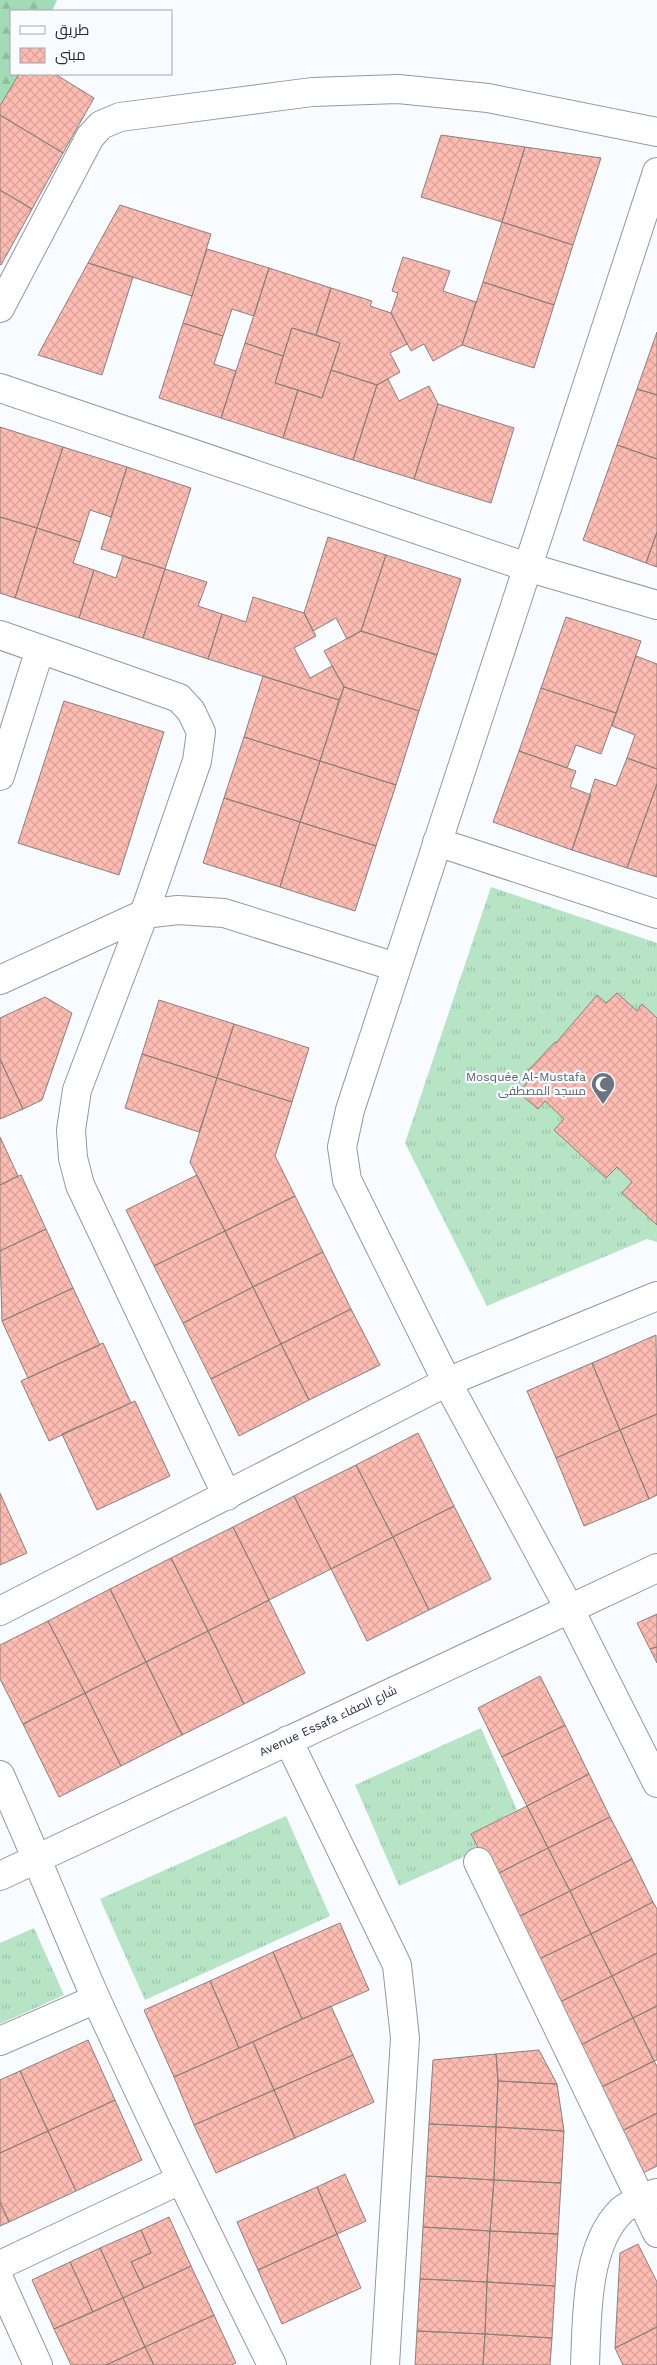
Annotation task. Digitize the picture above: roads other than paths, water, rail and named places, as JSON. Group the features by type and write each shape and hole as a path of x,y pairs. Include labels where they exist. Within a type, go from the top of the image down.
{"street":[{"path":"0,308 90,137 101,125 120,117 312,92 398,89 488,98 657,132"},
{"path":"657,172 396,967 350,1110 342,1147 346,1180 447,1382 569,1608 657,1783"},
{"path":"0,388 528,567 657,605"},
{"path":"0,636 179,698 191,711 201,732 197,761 144,914 77,1090 71,1130 73,1158 80,1185 227,1496"},
{"path":"0,776 40,649"},
{"path":"437,842 657,914"},
{"path":"0,980 144,914 178,910 224,913 396,967"},
{"path":"0,1611 447,1382 657,1296"},
{"name":"Avenue Essafa شارع الصفاء","path":"0,1876 657,1568"},
{"path":"288,1740 397,1965 405,2038 385,2365"},
{"path":"0,1775 38,1858 96,1999 180,2180 272,2365"},
{"path":"478,1862 649,2196 657,2233"},
{"path":"0,2041 96,1999"},
{"path":"0,2265 180,2180"},
{"path":"585,2365 588,2300 597,2253 606,2232 622,2210 649,2196"},
{"path":"0,2281 38,2365"}],"place":[{"name":"Mosquée Al-Mustafa مسجد المصطفى","path":"603,1105"}]}
